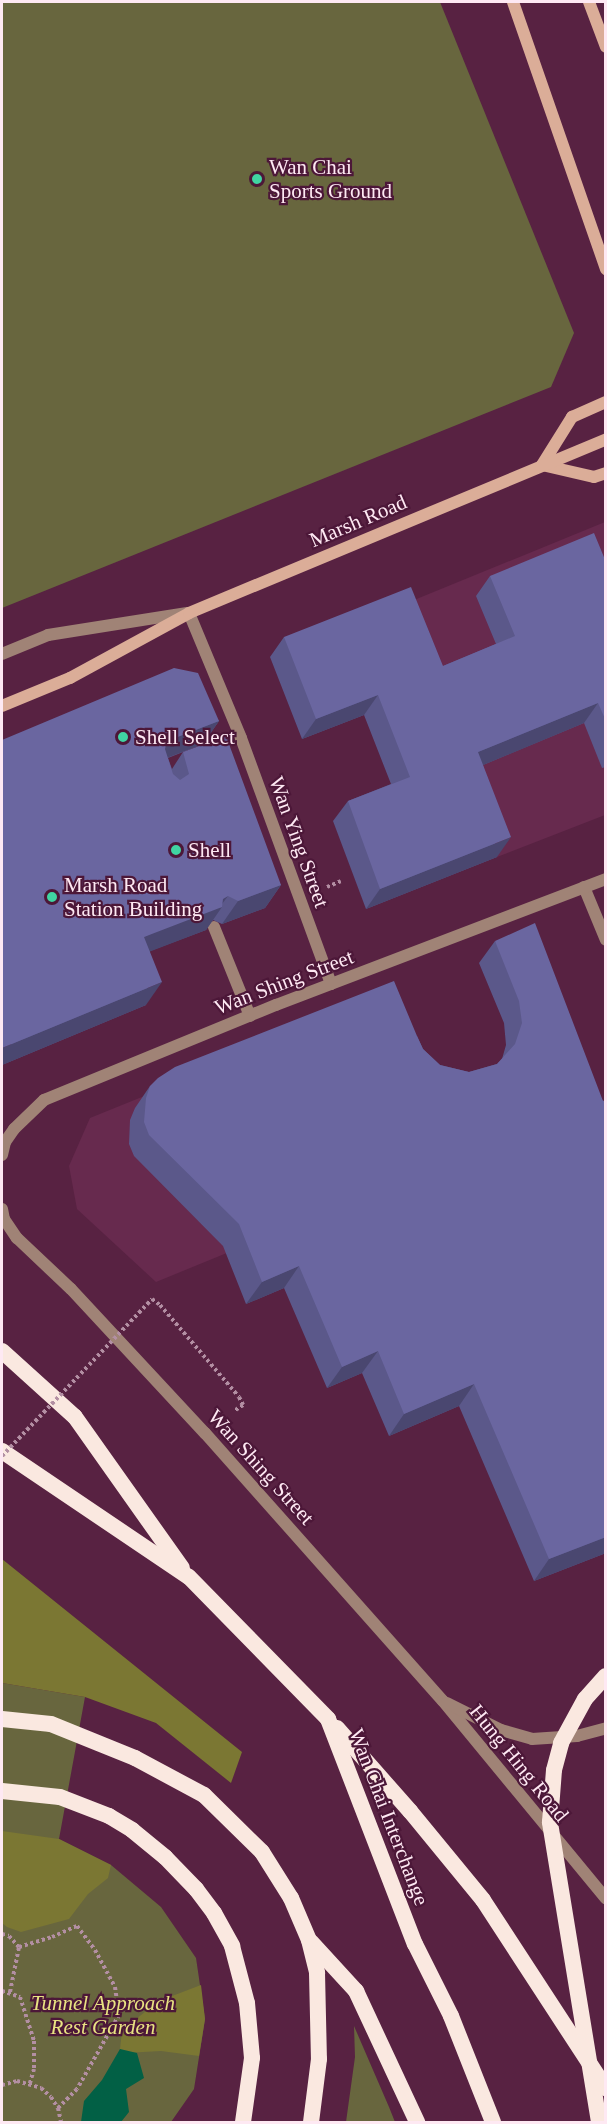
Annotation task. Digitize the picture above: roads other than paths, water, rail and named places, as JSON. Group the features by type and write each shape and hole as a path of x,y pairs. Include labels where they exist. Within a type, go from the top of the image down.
{"highway":[{"path":"2,1351 75,1417 189,1577"},
{"name":"Wan Chai Interchange","path":"2,1451 189,1577 328,1719 415,1944 451,2016 493,2122"},
{"path":"599,2122 550,1822 554,1770 561,1743 585,1699 606,1676"},
{"path":"2,1719 51,1724 135,1758 204,1795 262,1852 291,1898 309,1940 317,1972 319,2059 311,2121"},
{"path":"328,1719 410,1811 483,1900 606,2089"},
{"path":"2,1791 60,1797 109,1816 132,1830 165,1857 196,1889 214,1913 232,1946 247,2003 252,2058 240,2119"},
{"path":"309,1940 356,1991 417,2122"}],"main road":[{"path":"513,2 606,269"},
{"path":"589,2 606,47"},
{"path":"606,402 572,417 542,465 594,477 606,473"},
{"name":"Marsh Road","path":"2,706 70,678 189,613 606,439"}],"street":[{"name":"Marsh Road","path":"2,654 48,635 189,613"},
{"name":"Wan Ying Street","path":"189,613 241,738 331,984"},
{"path":"225,744 241,738"},
{"name":"Wan Shing Street","path":"2,1155 5,1142 14,1129 44,1100 331,984 606,879"},
{"path":"584,887 606,940"},
{"path":"214,927 250,1016"},
{"name":"Wan Shing Street","path":"2,1209 4,1219 17,1238 71,1289 206,1433 443,1701"},
{"name":"Hung Hing Road","path":"443,1701 501,1730 532,1739 577,1736 606,1728"},
{"name":"Hung Hing Road","path":"443,1701 606,1899"}],"place":[{"name":"Wan Chai Sports Ground","path":"257,179"},
{"name":"Shell Select","path":"123,737"},
{"name":"Shell","path":"176,850"},
{"name":"Marsh Road Station Building","path":"52,897"}],"park label":[{"name":"Tunnel Approach Rest Garden","path":"103,2015"}]}
